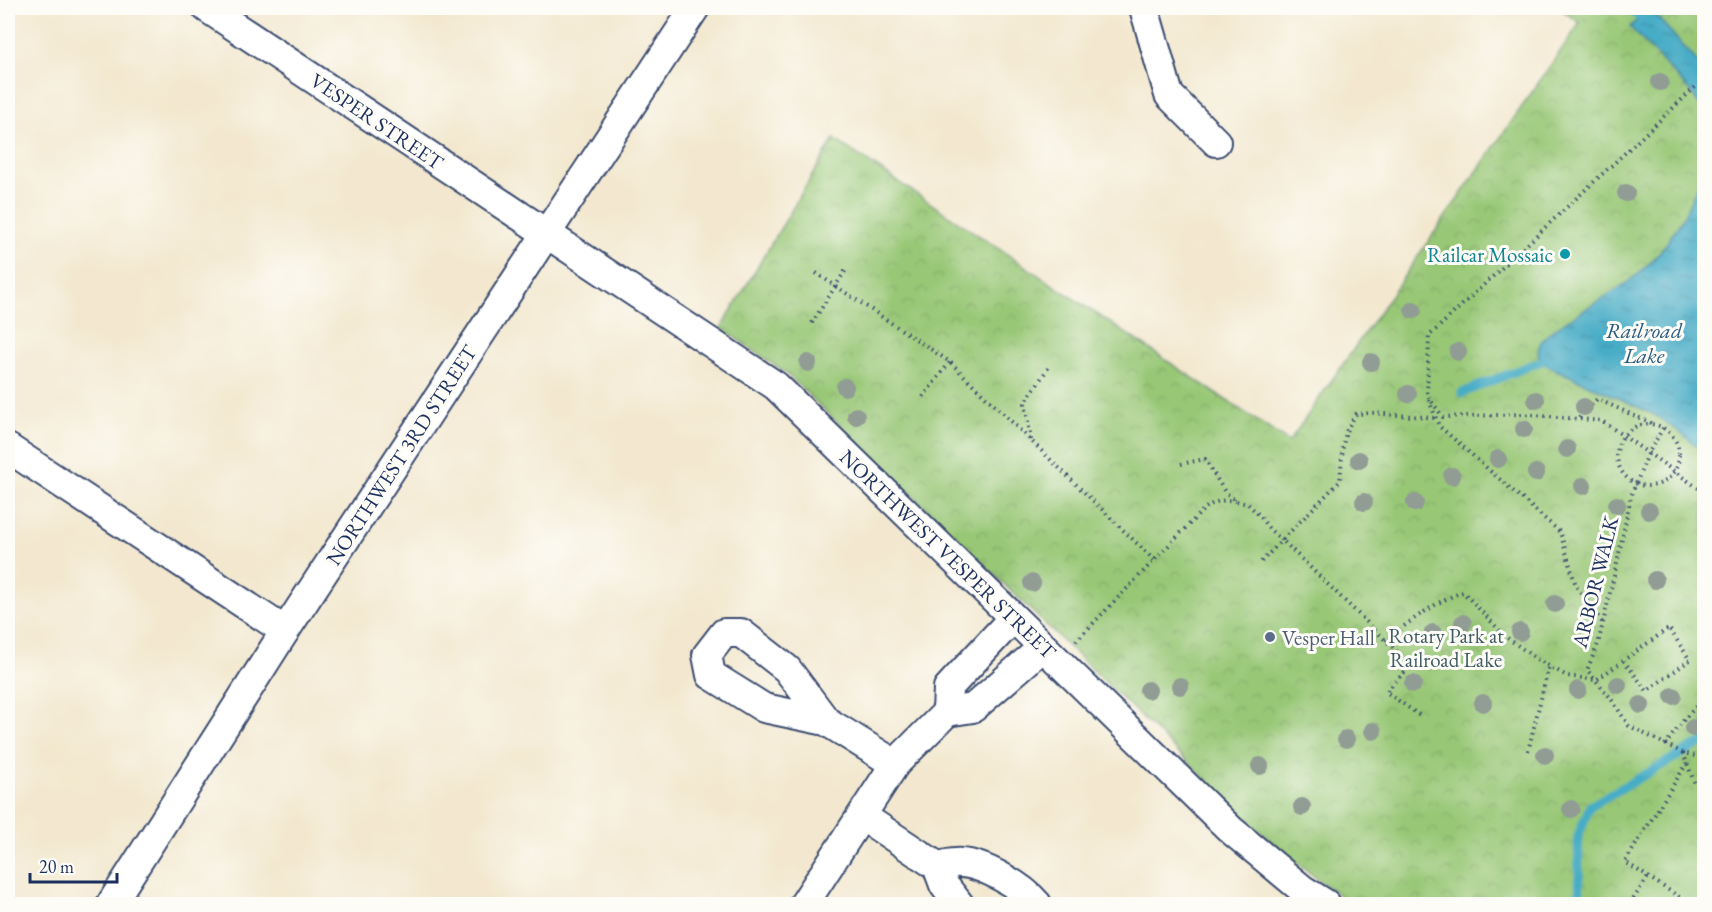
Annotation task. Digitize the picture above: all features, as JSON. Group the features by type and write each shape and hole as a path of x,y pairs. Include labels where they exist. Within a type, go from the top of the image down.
{"street":[{"name":"VESPER STREET","path":"207,8 547,235"},
{"name":"NORTHWEST 3RD STREET","path":"111,904 285,632 695,8"},
{"path":"1144,8 1169,95 1216,142"},
{"name":"NORTHWEST VESPER STREET","path":"547,235 776,386 1297,897 1326,904"},
{"path":"8,448 285,632"},
{"path":"947,712 948,687 1013,618"},
{"path":"804,904 895,764 947,712 973,708 1043,647"},
{"path":"826,721 895,764"},
{"path":"862,816 938,866 944,885 959,904"},
{"path":"938,866 960,862 984,868 1030,896 1037,904"}],"path":[{"path":"1603,622 1576,586 1560,532 1438,426 1427,395 1429,336 1704,79"},
{"path":"812,323 847,268"},
{"path":"816,273 950,362 1154,560"},
{"path":"923,397 950,362"},
{"path":"1031,440 1025,403 1048,368"},
{"path":"1427,395 1443,417 1524,414 1602,421 1704,492"},
{"path":"1578,419 1597,399 1663,428 1676,443 1679,452 1678,463 1674,472 1666,480 1647,486 1636,484 1621,471 1617,460 1617,450 1623,437 1634,428 1644,424 1654,425"},
{"path":"1260,563 1340,481 1343,445 1347,429 1356,414 1373,413 1436,418"},
{"name":"ARBOR WALK","path":"1663,428 1648,454 1631,496 1598,644 1587,670 1610,697 1629,726 1683,753 1704,758"},
{"path":"1181,464 1205,459 1226,492 1236,501"},
{"path":"1073,645 1204,509 1214,502 1226,499 1236,501 1248,504 1269,529 1411,665 1386,692 1419,715"},
{"path":"1385,640 1453,595 1463,592 1506,637 1567,676 1596,680 1669,628 1690,660 1647,691 1624,661"},
{"path":"1528,751 1549,666"},
{"path":"1665,745 1686,717 1704,699"},
{"path":"1683,753 1695,784 1704,793"},
{"path":"1687,763 1625,862 1690,904"},
{"path":"1630,904 1648,877"}],"green space":[{"name":"Rotary Park at Railroad Lake","path":"1559,8 1704,8 1704,904 1353,904 1327,887 1257,829 787,374 721,328 834,139 1289,442 1580,23"}],"water":[{"path":"1649,8 1704,69 1704,111 1691,92 1630,27"},
{"name":"Railroad Lake","path":"1704,167 1704,452 1655,415 1546,365 1538,352 1540,344 1550,332 1632,279 1657,256 1685,213"}],"waterway":[{"path":"1630,8 1640,18"},
{"path":"1462,393 1541,361"},
{"path":"1580,904 1578,836 1590,806 1704,741"}],"place":[{"name":"Railcar Mossaic","path":"1565,254"},
{"name":"Vesper Hall","path":"1270,637"}]}
